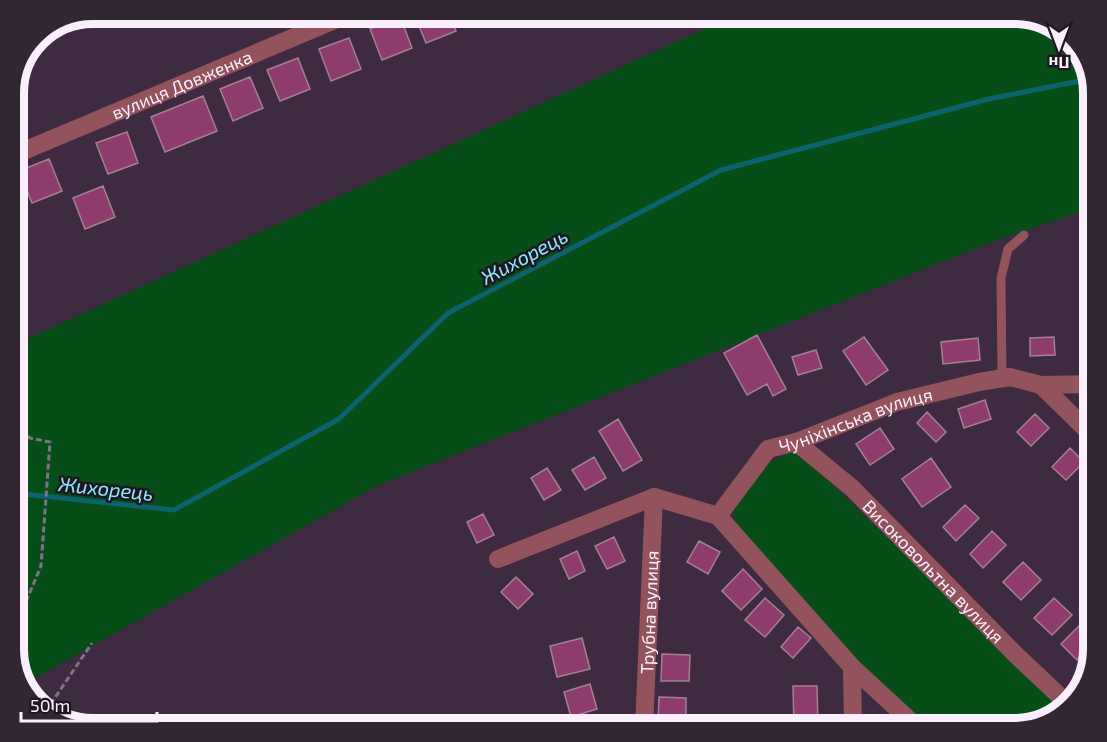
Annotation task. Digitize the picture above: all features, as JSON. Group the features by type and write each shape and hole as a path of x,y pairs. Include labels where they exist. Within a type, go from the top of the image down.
{"street":[{"name":"вулиця Довженка","path":"24,151 325,24"},
{"name":"Чуніхінська вулиця","path":"718,516 768,449 796,442 897,402 978,382 1010,377 1041,385"},
{"path":"1041,385 1083,384"},
{"path":"1041,385 1083,425"},
{"name":"Високовольтна вулиця","path":"796,442 852,488 1015,654 1062,698"},
{"path":"498,559 654,496 718,516 852,667 906,718"},
{"name":"Трубна вулиця","path":"644,718 654,496"},
{"path":"852,667 853,718"}],"lane":[{"path":"1002,378 1001,278 1008,249 1024,235"}],"path":[{"path":"24,433 30,438 50,442 41,566 24,606"},
{"path":"51,703 92,643"}],"green space":[{"path":"715,24 1014,24 1032,26 1052,36 1066,48 1081,75 1083,211 1000,239 379,485 32,680 26,667 24,653 24,340"},
{"path":"796,450 1058,702 1032,716 919,718 867,670 736,529 733,501 762,466"}],"building":[{"path":"382,24 403,24 412,48 382,60 370,29"},
{"path":"418,24 453,24 456,31 426,43"},
{"path":"349,38 361,69 331,81 319,49"},
{"path":"298,58 310,89 280,101 267,70"},
{"path":"250,77 263,108 233,121 220,89"},
{"path":"203,96 217,131 165,152 151,117"},
{"path":"127,132 138,163 108,174 96,143"},
{"path":"49,159 62,191 32,203 24,183 24,169"},
{"path":"103,186 115,217 85,229 73,198"},
{"path":"1080,334 1083,334 1083,359 1081,359"},
{"path":"757,335 786,389 773,396 767,384 747,395 724,353"},
{"path":"864,337 888,370 866,385 843,351"},
{"path":"1054,337 1055,355 1030,356 1030,338"},
{"path":"978,338 980,360 943,364 941,342"},
{"path":"816,350 822,368 798,375 792,357"},
{"path":"985,400 991,419 964,428 958,409"},
{"path":"927,412 946,432 936,442 917,423"},
{"path":"1035,414 1049,428 1031,446 1017,432"},
{"path":"618,419 642,460 623,471 599,431"},
{"path":"880,428 894,449 870,465 856,444"},
{"path":"1070,448 1083,461 1066,480 1052,467"},
{"path":"594,457 606,478 585,490 572,470"},
{"path":"931,458 951,487 922,507 902,479"},
{"path":"547,468 561,490 544,500 531,478"},
{"path":"965,505 979,518 956,541 943,527"},
{"path":"483,514 494,535 477,543 467,522"},
{"path":"992,531 1006,545 983,568 970,554"},
{"path":"614,537 625,561 607,569 595,546"},
{"path":"699,541 720,552 708,574 687,562"},
{"path":"577,551 585,571 569,579 560,559"},
{"path":"1023,562 1041,580 1021,600 1003,582"},
{"path":"743,569 762,589 741,610 722,591"},
{"path":"516,577 533,594 518,609 501,592"},
{"path":"765,598 784,615 765,637 745,620"},
{"path":"1054,598 1072,615 1052,635 1034,618"},
{"path":"1079,626 1083,630 1082,654 1077,660 1061,644"},
{"path":"798,627 811,638 793,658 781,647"},
{"path":"582,638 590,669 557,677 550,646"},
{"path":"662,654 690,655 689,681 661,681"},
{"path":"590,684 597,709 571,717 564,692"},
{"path":"793,686 817,686 818,718 794,718"},
{"path":"659,697 686,698 686,718 658,718"}],"waterway":[{"name":"Жихорець","path":"24,494 174,510 339,419 448,313 721,170 989,99 1082,81"}]}
